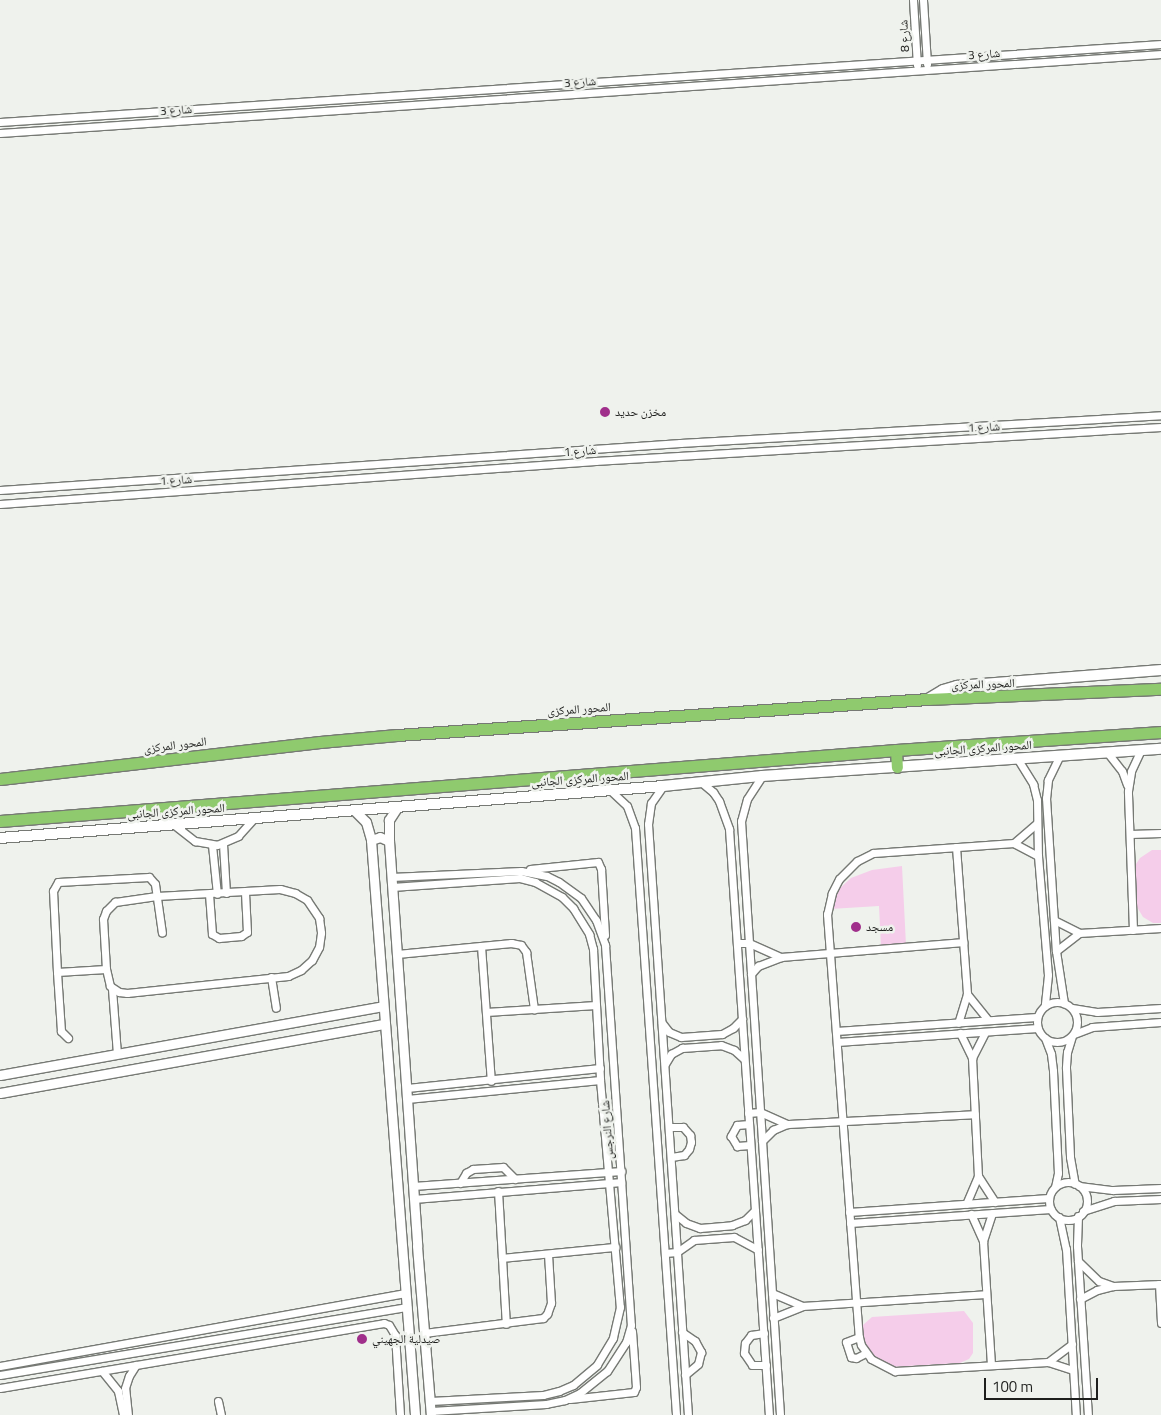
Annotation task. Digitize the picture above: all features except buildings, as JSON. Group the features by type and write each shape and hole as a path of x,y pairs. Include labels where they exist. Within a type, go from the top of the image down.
{"highway":[{"name":"المحور المركزى","path":"0,779 387,736 928,699 1161,688"},
{"path":"0,821 896,750 1161,732"},
{"path":"896,750 897,767"}],"main road":[{"path":"928,699 943,690 956,686 1161,670"},
{"name":"المحور المركزى الجانبى","path":"0,838 663,786 762,776 1161,749"}],"street":[{"name":"شارع 8","path":"913,0 918,70"},
{"name":"شارع 8","path":"923,0 928,70"},
{"name":"شارع 3","path":"0,122 1158,44"},
{"path":"1158,44 1158,54"},
{"name":"شارع 3","path":"0,133 1158,54"},
{"path":"986,55 986,65"},
{"name":"شارع 1","path":"0,490 680,443 1161,415"},
{"name":"شارع 1","path":"0,504 492,469 1161,427"},
{"path":"491,457 492,469"},
{"path":"114,483 115,496"},
{"path":"1132,930 1128,791 1131,771 1141,750"},
{"path":"1107,752 1122,771 1128,791"},
{"path":"1060,755 1046,788 1056,951 1064,1003"},
{"path":"1016,758 1033,784 1037,800 1038,856 1048,975 1045,1006 1038,1017 1038,1028 1051,1054 1054,1071 1058,1173 1055,1187 1049,1198 1051,1209 1058,1218 1066,1249 1076,1415"},
{"path":"762,776 747,799 740,821 780,1415"},
{"path":"700,782 714,792 728,821 769,1415"},
{"path":"663,786 651,803 648,819 688,1415"},
{"path":"609,789 627,806 636,828 676,1415"},
{"path":"398,806 389,820 389,841 417,1246 431,1413"},
{"path":"353,809 366,822 371,840 415,1415"},
{"path":"172,824 195,841 212,845 223,844 238,836 254,818"},
{"path":"1014,843 1037,823"},
{"path":"1130,834 1161,833"},
{"path":"371,840 380,837 389,841"},
{"path":"1038,856 1014,843 874,853 856,861 847,869 835,885 827,914 859,1337 866,1353 878,1365 895,1371 1048,1362 1073,1370"},
{"path":"223,844 226,893"},
{"path":"212,845 217,894"},
{"path":"956,846 967,994 958,1022"},
{"path":"521,871 598,862 601,869 605,945"},
{"name":"شارع النرجس","path":"391,877 521,871 554,879 581,898 596,920 605,945 631,1325 626,1342 608,1371 580,1393 564,1400 546,1404 431,1413"},
{"path":"68,1038 61,1031 57,972 54,891 58,882 147,876 154,882 162,932"},
{"name":"شارع النرجس","path":"392,887 520,878 549,888 573,908 589,934 594,949 600,1080 610,1172 620,1307 618,1323 606,1352 586,1376 566,1388 543,1395 430,1401"},
{"path":"112,989 127,993 295,973 312,960 321,940 319,918 307,900 294,893 280,890 157,896 119,900 108,907 103,920 106,969 108,982 112,989 117,1054"},
{"path":"209,894 212,934 219,938 241,936 247,932 245,892"},
{"path":"1054,920 1079,934"},
{"path":"1056,951 1079,934 1161,928"},
{"path":"750,974 758,966 781,957 963,942"},
{"path":"397,954 516,943 524,948 534,1009"},
{"path":"736,943 748,943 781,957"},
{"path":"481,946 491,1081"},
{"path":"57,972 106,969"},
{"path":"271,977 276,1008"},
{"path":"967,994 988,1020"},
{"path":"1045,1006 1057,1002 1091,1012 1161,1008"},
{"path":"486,1012 596,1005"},
{"path":"0,1075 383,1006"},
{"path":"1071,1007 1078,1023 1067,1052 1066,1068 1070,1157 1077,1185 1086,1196 1086,1204 1081,1214 1078,1261 1088,1415"},
{"path":"836,1032 1038,1017"},
{"path":"662,1022 669,1032 680,1037 722,1034 733,1028 742,1019"},
{"path":"1044,1038 1061,1042 1092,1027 1161,1022"},
{"path":"0,1093 385,1024"},
{"path":"837,1042 1038,1028"},
{"path":"972,1058 985,1032"},
{"path":"960,1033 972,1058 978,1176 966,1204"},
{"path":"176,1043 172,1051 178,1060"},
{"path":"664,1064 671,1054 682,1048 721,1044 734,1050 744,1058"},
{"path":"148,1048 152,1056 148,1066"},
{"path":"407,1088 491,1081 600,1068"},
{"path":"407,1099 600,1080"},
{"path":"748,1113 760,1112 787,1124"},
{"path":"762,1141 773,1130 787,1124 975,1114"},
{"path":"748,1124 734,1128 731,1136 737,1146 750,1146"},
{"path":"669,1127 682,1127 690,1135 691,1142 689,1149 684,1155 671,1157"},
{"path":"460,1182 466,1173 472,1169 503,1167 515,1179"},
{"path":"413,1186 621,1171"},
{"path":"978,1176 995,1202"},
{"path":"414,1199 621,1182"},
{"path":"1055,1187 1065,1183 1107,1190 1161,1188"},
{"path":"498,1191 506,1324"},
{"path":"849,1212 1049,1198"},
{"path":"1058,1218 1068,1220 1114,1201 1161,1199"},
{"path":"850,1223 1051,1209"},
{"path":"675,1214 686,1223 700,1228 732,1225 745,1220 755,1210"},
{"path":"983,1241 992,1213"},
{"path":"971,1214 983,1241 991,1366"},
{"path":"665,1253 677,1252 694,1240 734,1237 758,1250"},
{"path":"401,1248 417,1246"},
{"path":"502,1258 615,1247"},
{"path":"424,1333 537,1320 547,1314 551,1303 548,1254"},
{"path":"1078,1261 1088,1273 1099,1281 1113,1286"},
{"path":"1080,1299 1098,1290 1113,1286 1160,1284 1161,1323"},
{"path":"0,1366 405,1293"},
{"path":"772,1294 802,1306"},
{"path":"774,1318 802,1306 986,1294"},
{"path":"0,1375 100,1360 178,1344 407,1308"},
{"path":"0,1388 384,1323 393,1329 395,1335 400,1415"},
{"path":"564,1400 634,1392 636,1387 631,1325"},
{"path":"682,1332 695,1341 701,1352 698,1364 685,1375"},
{"path":"764,1332 751,1335 745,1343 744,1353 752,1365 766,1365"},
{"path":"859,1337 846,1342 850,1357 856,1358 866,1353"},
{"path":"178,1344 179,1358"},
{"path":"1048,1362 1072,1344"},
{"path":"128,1415 125,1388 129,1376 136,1365"},
{"path":"102,1371 118,1391 123,1415"},
{"path":"10,1374 12,1386"},
{"path":"398,1386 413,1386"},
{"path":"218,1402 221,1415"}],"shaded area":[{"path":"1152,850 1161,850 1161,923 1153,923 1143,917 1137,907 1134,867 1140,858"},
{"path":"902,866 906,945 881,947 879,906 830,909 838,890 851,878 872,870"},
{"path":"964,1311 973,1323 973,1353 969,1359 960,1363 890,1367 881,1364 870,1353 861,1334 863,1325 872,1317"}],"place":[{"name":"مخزن حديد","path":"605,412"},
{"name":"مسجد","path":"856,927"},
{"name":"صيدلية الجهيني","path":"362,1339"}]}
